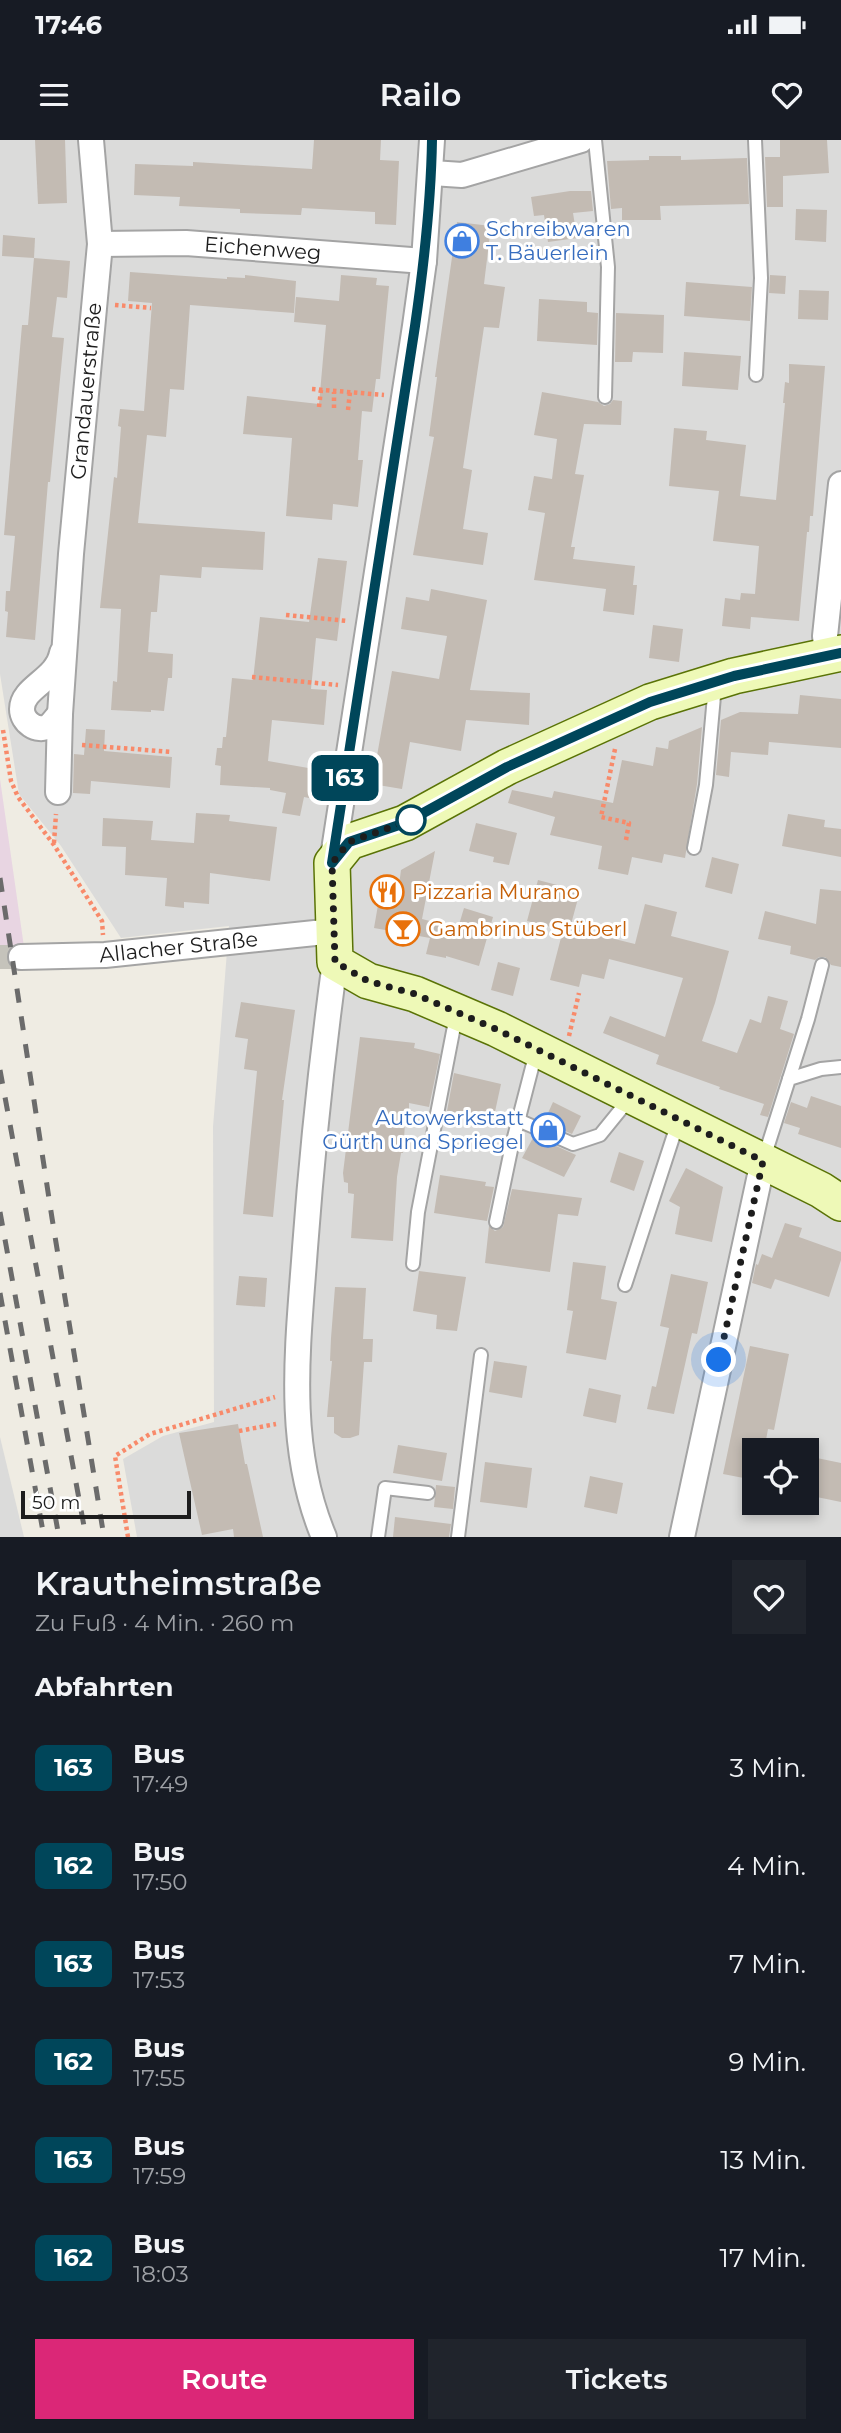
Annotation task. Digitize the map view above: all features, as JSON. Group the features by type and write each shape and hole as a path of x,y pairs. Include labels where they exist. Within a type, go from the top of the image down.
{"street":[{"name":"Grandauerstraße","path":"58,792 60,714 71,554 100,244 91,140"},
{"path":"324,1537 313,1511 300,1447 297,1363 312,1158 335,947 332,863 424,261 432,173 432,140"},
{"path":"432,173 462,175 581,140"},
{"name":"Eichenweg","path":"100,244 186,243 424,261"},
{"path":"332,863 349,842 405,823 507,767 650,702 716,681 834,654 825,636 841,484"},
{"name":"Grandauerstraße","path":"60,714 51,725 41,729 32,726 25,719 22,709 24,699 30,691 54,672 65,642"},
{"path":"335,947 368,981 415,994 552,1046 631,1096 821,1189 841,1203"},
{"name":"Allacher Straße","path":"20,957 335,947"},
{"path":"682,1537 763,1161"}],"lane":[{"path":"595,140 608,267 605,397"},
{"path":"755,140 761,278 756,375"},
{"path":"694,849 706,785 716,681"},
{"path":"763,1161 808,1019 822,965"},
{"path":"413,1264 418,1212 457,1012"},
{"path":"496,1222 518,1119 552,1046"},
{"path":"789,1079 821,1069 841,1068"},
{"path":"518,1119 573,1144 600,1135 631,1096"},
{"path":"625,1285 678,1119"},
{"path":"458,1537 481,1355"},
{"path":"379,1537 385,1488 428,1493"}],"path":[{"path":"107,304 151,307"},
{"path":"312,389 404,396"},
{"path":"319,407 321,390"},
{"path":"334,391 334,408"},
{"path":"348,410 349,392"},
{"path":"286,615 369,623"},
{"path":"252,677 359,687"},
{"path":"623,714 601,817 629,823 626,840"},
{"path":"2,720 11,781 18,797 54,845 102,921 105,955"},
{"path":"72,744 172,752"},
{"path":"54,845 58,792"},
{"path":"552,1046 579,993"},
{"path":"128,1537 115,1456 150,1434 259,1400 297,1392"},
{"path":"239,1432 285,1422"}],"shaded area":[{"path":"0,140 841,140 841,1537 137,1537 123,1459 163,1436 214,1422 213,1127 229,926 121,938 61,846 19,794 0,674"},
{"path":"0,779 24,947 0,948"},
{"path":"0,1437 24,1537 0,1537"}],"building":[{"path":"35,140 65,140 67,203 38,204"},
{"path":"314,140 381,140 380,160 399,161 396,225 375,224 375,212 302,208 301,215 240,213 240,209 179,206 180,197 134,195 135,164 193,166 193,162 312,169"},
{"path":"780,140 827,140 829,173 783,176 783,207 767,207 765,157 780,157"},
{"path":"649,156 681,156 681,160 747,158 749,204 660,206 661,220 622,220 622,208 611,209 607,161 649,160"},
{"path":"591,191 593,211 573,213 577,238 548,242 544,215 534,216 531,197"},
{"path":"796,209 827,210 826,242 795,240"},
{"path":"457,222 491,226 484,284 505,287 499,328 484,327 463,468 472,470 463,529 488,533 483,565 413,555 434,437 429,436 435,377"},
{"path":"3,235 35,238 34,258 2,256"},
{"path":"34,258 70,261 67,298 57,297 52,337 64,338 48,482 35,640 6,637 6,591 10,591 15,536 4,535 22,325 28,325"},
{"path":"130,272 227,279 245,278 245,275 296,281 294,313 190,305 184,390 170,389 166,437 147,435 138,523 265,532 263,570 202,567 201,578 160,575 157,612 151,612 148,652 173,654 172,678 168,678 164,711 151,712 111,710 113,681 117,682 121,609 100,608 114,477 117,478 120,409 144,411 152,303 128,301"},
{"path":"341,275 377,278 376,285 389,286 380,379 376,379 372,412 362,411 358,460 363,460 358,507 333,504 332,520 286,516 292,438 243,434 247,396 319,404 326,325 294,322 296,297 339,301"},
{"path":"770,275 786,276 785,294 769,293"},
{"path":"686,282 752,287 750,321 684,316"},
{"path":"799,290 829,291 828,320 798,319"},
{"path":"539,299 587,302 587,312 598,313 597,345 537,341"},
{"path":"616,313 664,315 663,353 633,352 632,362 615,362"},
{"path":"684,352 741,356 738,390 682,386"},
{"path":"789,364 825,366 813,516 810,516 807,532 799,621 751,617 750,629 722,626 725,598 740,600 741,593 755,594 759,546 713,541 719,491 669,486 674,428 707,431 706,440 746,445 740,496 776,500 785,382 789,383"},
{"path":"542,392 598,402 604,406 613,400 622,401 621,425 584,424 575,474 584,475 571,547 575,547 573,559 635,566 633,585 637,585 634,615 603,611 606,589 534,580 545,513 528,510 534,476 552,479 557,439 534,435"},
{"path":"318,558 347,561 337,641 316,638 311,689 327,690 324,725 272,720 268,761 314,769 309,798 304,797 300,816 282,813 286,793 270,788 220,785 221,766 215,765 217,748 222,748 223,737 226,737 232,678 253,680 260,617 309,622"},
{"path":"431,589 487,600 470,690 530,693 529,725 466,720 461,751 410,742 402,789 372,784 392,671 439,679 447,636 401,629 406,597 429,601"},
{"path":"653,625 683,629 679,662 649,658"},
{"path":"800,695 841,699 841,748 769,742 768,755 731,752 729,777 716,775 721,720 740,712 798,714"},
{"path":"702,727 697,784 685,858 664,854 662,863 632,857 628,875 598,869 602,846 550,835 555,817 508,803 512,790 552,798 554,791 613,803 622,760 653,766 656,747 668,749 669,741"},
{"path":"86,729 105,730 104,751 172,757 170,788 91,781 90,794 73,793 74,754 84,755"},
{"path":"196,813 230,815 229,821 277,827 270,881 210,873 209,904 184,902 184,908 165,906 167,878 125,875 126,847 102,846 103,818 153,821 151,840 194,843"},
{"path":"788,814 825,820 824,827 841,829 841,857 782,846"},
{"path":"476,823 517,833 509,865 493,862 494,857 469,851"},
{"path":"435,851 422,919 458,928 464,908 493,917 479,966 446,956 426,954 430,938 374,928 382,882 399,885 401,870"},
{"path":"712,857 739,864 732,894 705,887"},
{"path":"538,880 580,891 570,928 635,944 645,904 677,912 671,936 729,951 702,1041 737,1053 750,1019 761,1023 768,996 788,1001 780,1029 794,1034 768,1117 760,1115 764,1104 656,1064 659,1055 603,1033 610,1016 665,1037 683,978 609,959 604,979 582,974 579,987 550,980 563,930 527,921"},
{"path":"820,889 841,891 841,967 831,965 825,957 815,960 790,954 791,946 758,939 765,911 816,924"},
{"path":"498,962 520,968 513,996 491,990"},
{"path":"241,1002 295,1010 282,1100 273,1217 243,1214 257,1071 244,1069 248,1039 235,1037"},
{"path":"360,1037 415,1043 414,1048 440,1054 429,1107 409,1103 409,1109 406,1109 403,1153 397,1177 393,1241 351,1238 354,1194 348,1193 348,1183 344,1182 343,1173"},
{"path":"454,1073 501,1084 493,1121 447,1111"},
{"path":"811,1096 841,1106 841,1148 798,1134 800,1128 784,1123 791,1102 807,1108"},
{"path":"553,1102 581,1116 572,1134 544,1122"},
{"path":"534,1136 576,1155 564,1177 522,1158"},
{"path":"619,1152 644,1161 634,1191 610,1182"},
{"path":"686,1168 723,1187 712,1242 675,1234 680,1207 669,1201"},
{"path":"440,1175 486,1182 485,1186 494,1187 487,1221 434,1213"},
{"path":"512,1189 582,1198 578,1216 558,1214 550,1272 485,1263 489,1226 495,1231 503,1227"},
{"path":"785,1223 802,1228 799,1237 841,1252 829,1297 775,1279 771,1289 752,1283 756,1264 758,1265 762,1254 772,1258"},
{"path":"573,1262 606,1266 601,1299 617,1302 606,1360 566,1353 573,1311 567,1310"},
{"path":"419,1271 466,1277 457,1331 436,1329 437,1315 413,1311"},
{"path":"671,1274 708,1282 697,1334 692,1333 674,1414 647,1409 652,1386 656,1387 669,1328 660,1326"},
{"path":"239,1276 267,1278 265,1307 236,1305"},
{"path":"335,1287 366,1288 363,1339 373,1339 372,1362 364,1362 359,1435 350,1438 342,1438 334,1433 334,1417 327,1417"},
{"path":"750,1346 789,1354 774,1430 768,1429 766,1438 742,1438 742,1478 723,1474"},
{"path":"494,1361 527,1366 522,1398 489,1392"},
{"path":"589,1388 621,1395 616,1423 583,1416"},
{"path":"238,1424 263,1537 234,1537 233,1529 202,1535 179,1433"},
{"path":"398,1445 447,1453 442,1481 393,1473"},
{"path":"819,1458 841,1463 841,1502 819,1497"},
{"path":"485,1462 532,1468 527,1508 480,1502"},
{"path":"590,1476 623,1483 617,1514 584,1507"},
{"path":"436,1485 455,1487 453,1509 434,1507"},
{"path":"395,1517 451,1524 449,1537 393,1537"}],"tunnel":[{"path":"0,957 21,957"}],"railway":[{"path":"0,878 104,1537"},
{"path":"0,1070 86,1537"},
{"path":"0,1212 59,1537"},
{"path":"0,1293 44,1537"}],"bus line":[{"name":"163","path":"432,140 432,173 424,261 332,863 349,842 405,823 507,767 650,702 734,676 841,653"}],"place":[{"name":"Schreibwaren T. Bäuerlein","path":"462,241"},
{"name":"Pizzaria Murano","path":"387,892"},
{"name":"Gambrinus Stüberl","path":"403,929"},
{"name":"Autowerkstatt Gürth und Spriegel","path":"548,1130"}],"route":[{"path":"411,820 349,842 332,863 335,962 368,981 415,994 496,1029 763,1161 719,1360"}]}
